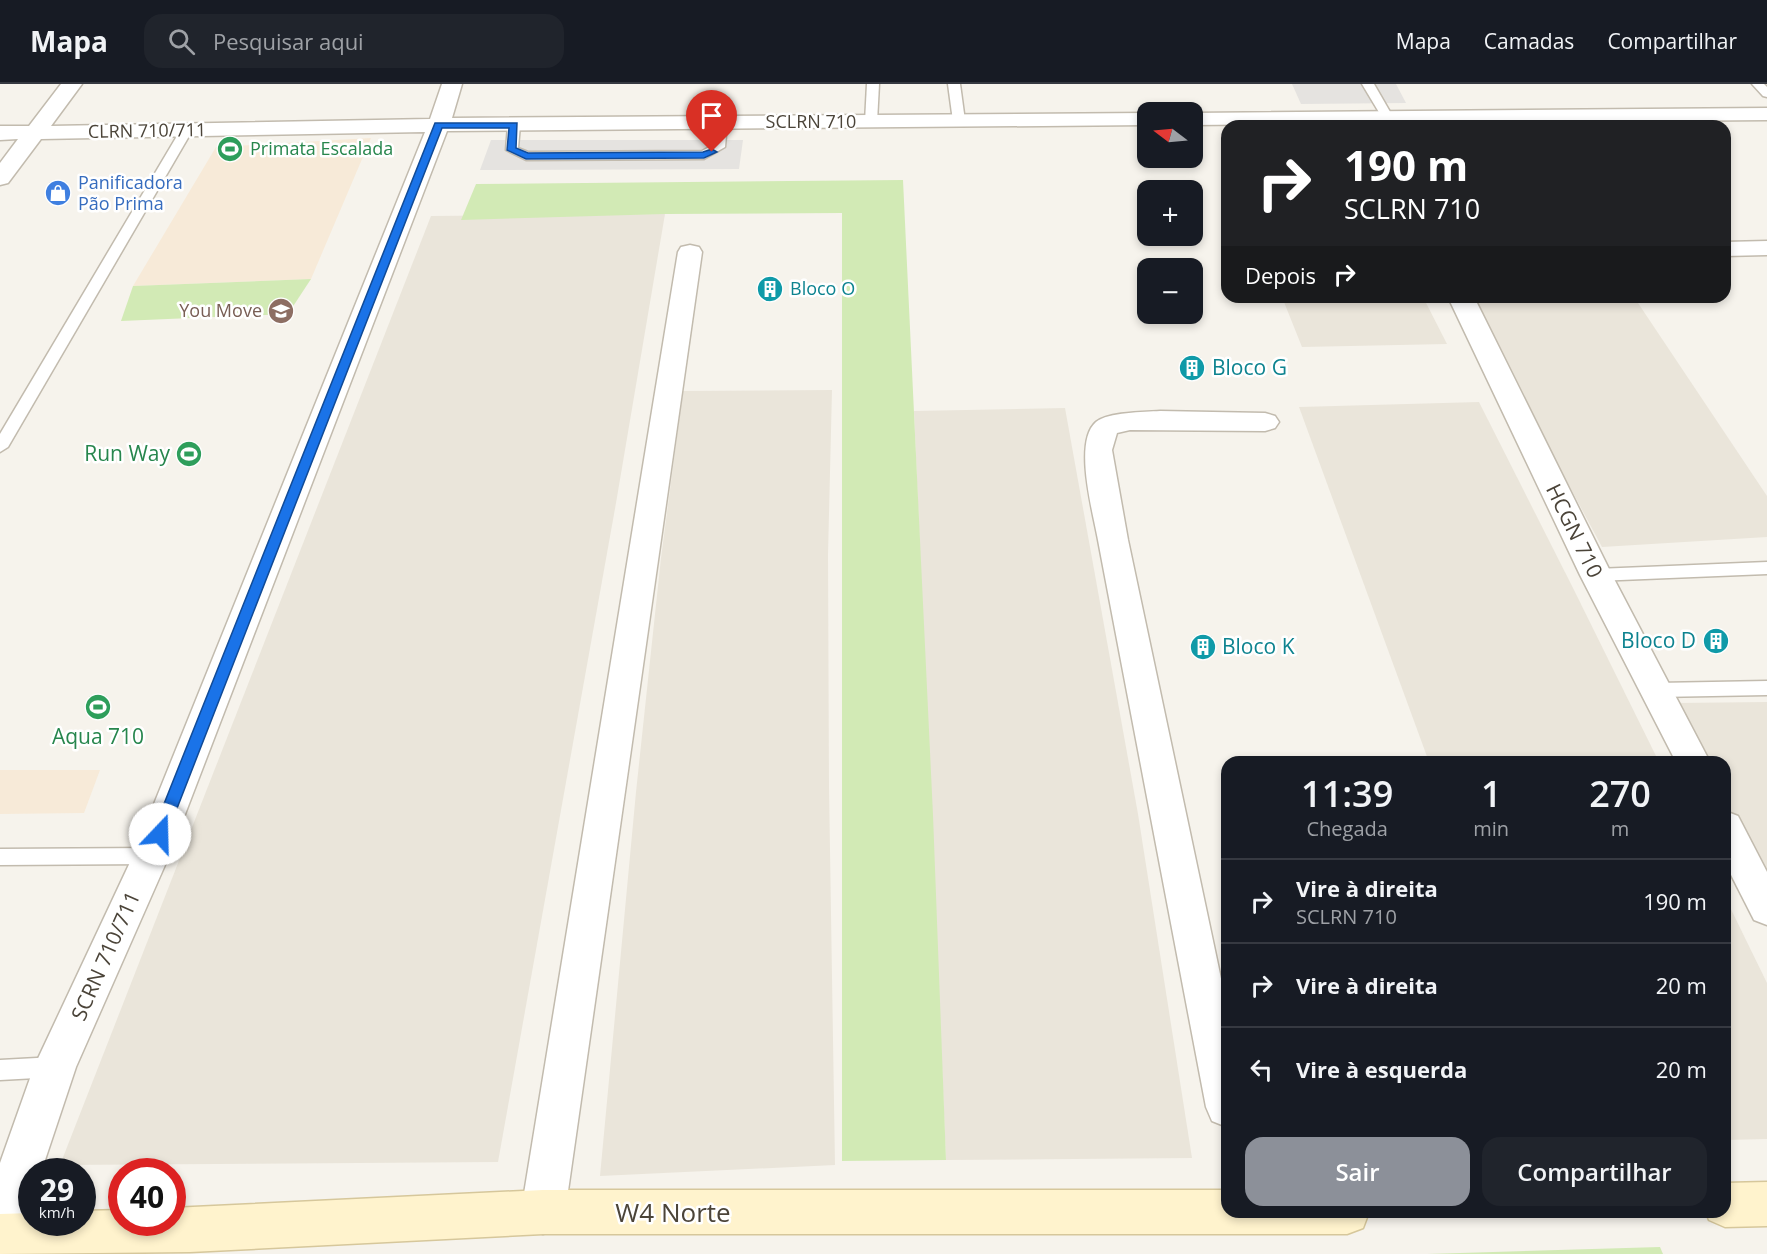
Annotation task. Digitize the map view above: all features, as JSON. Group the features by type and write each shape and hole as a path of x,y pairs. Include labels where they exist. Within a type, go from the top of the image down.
{"main road":[{"path":"1731,1205 1767,1204"},
{"name":"W4 Norte","path":"0,1236 202,1229 543,1212 1221,1213"}],"street":[{"path":"0,178 72,84"},
{"name":"SCRN 710/711","path":"0,1226 56,1067 151,856 439,125 452,84"},
{"path":"1203,119 1767,114"},
{"name":"SCLRN 710","path":"439,125 1137,119"},
{"name":"CLRN 710/711","path":"0,133 439,125"},
{"path":"1731,249 1767,248"},
{"path":"543,1212 690,252"},
{"name":"HCGN 710","path":"1464,303 1596,575 1690,756"},
{"path":"1221,1077 1113,540 1098,450 1101,435 1107,427 1130,421 1265,422"},
{"path":"1731,838 1767,909"}],"lane":[{"path":"871,122 873,84"},
{"path":"954,84 959,121"},
{"path":"1368,84 1387,117"},
{"path":"1758,84 1767,94"},
{"path":"514,125 512,150 526,156 704,155 719,147 722,123"},
{"path":"0,447 186,131"},
{"path":"1596,575 1767,568"},
{"path":"1657,690 1767,688"},
{"path":"0,857 151,856"},
{"path":"0,1070 56,1067"}],"shaded area":[{"path":"1292,84 1396,84 1406,103 1301,104"},
{"path":"371,138 311,279 133,286 216,147"},
{"path":"491,140 743,140 739,169 480,170"},
{"path":"665,214 616,503 498,1162 186,1164 186,1158 108,1158 108,1165 96,1165 96,1158 63,1158 431,216"},
{"path":"1284,303 1426,303 1447,344 1302,347"},
{"path":"1471,303 1638,303 1767,496 1767,537 1602,547"},
{"path":"832,390 828,555 835,1165 600,1176 636,792 661,558 683,391"},
{"path":"1479,402 1656,756 1427,756 1299,407"},
{"path":"1065,408 1138,814 1192,1158 946,1160 914,411"},
{"path":"1767,702 1767,883 1731,812 1731,756 1703,756 1676,703"},
{"path":"0,770 100,770 84,813 0,814"},
{"path":"1731,909 1767,983 1767,1139 1731,1140"}],"green space":[{"path":"903,180 933,815 946,1160 842,1161 842,213 665,214 461,220 476,184"},
{"path":"311,279 288,314 121,321 133,286"},
{"path":"1660,1247 1663,1254 1427,1254"}],"place":[{"name":"Primata Escalada","path":"230,149"},
{"name":"Panificadora Pão Prima","path":"58,193"},
{"name":"Bloco O","path":"770,289"},
{"name":"You Move","path":"281,311"},
{"name":"Bloco G","path":"1192,368"},
{"name":"Run Way","path":"189,454"},
{"name":"Bloco D","path":"1716,641"},
{"name":"Bloco K","path":"1203,647"},
{"name":"Aqua 710","path":"98,707"}],"route":[{"path":"160,834 439,125 514,125 512,150 526,156 704,155 712,152"}]}
